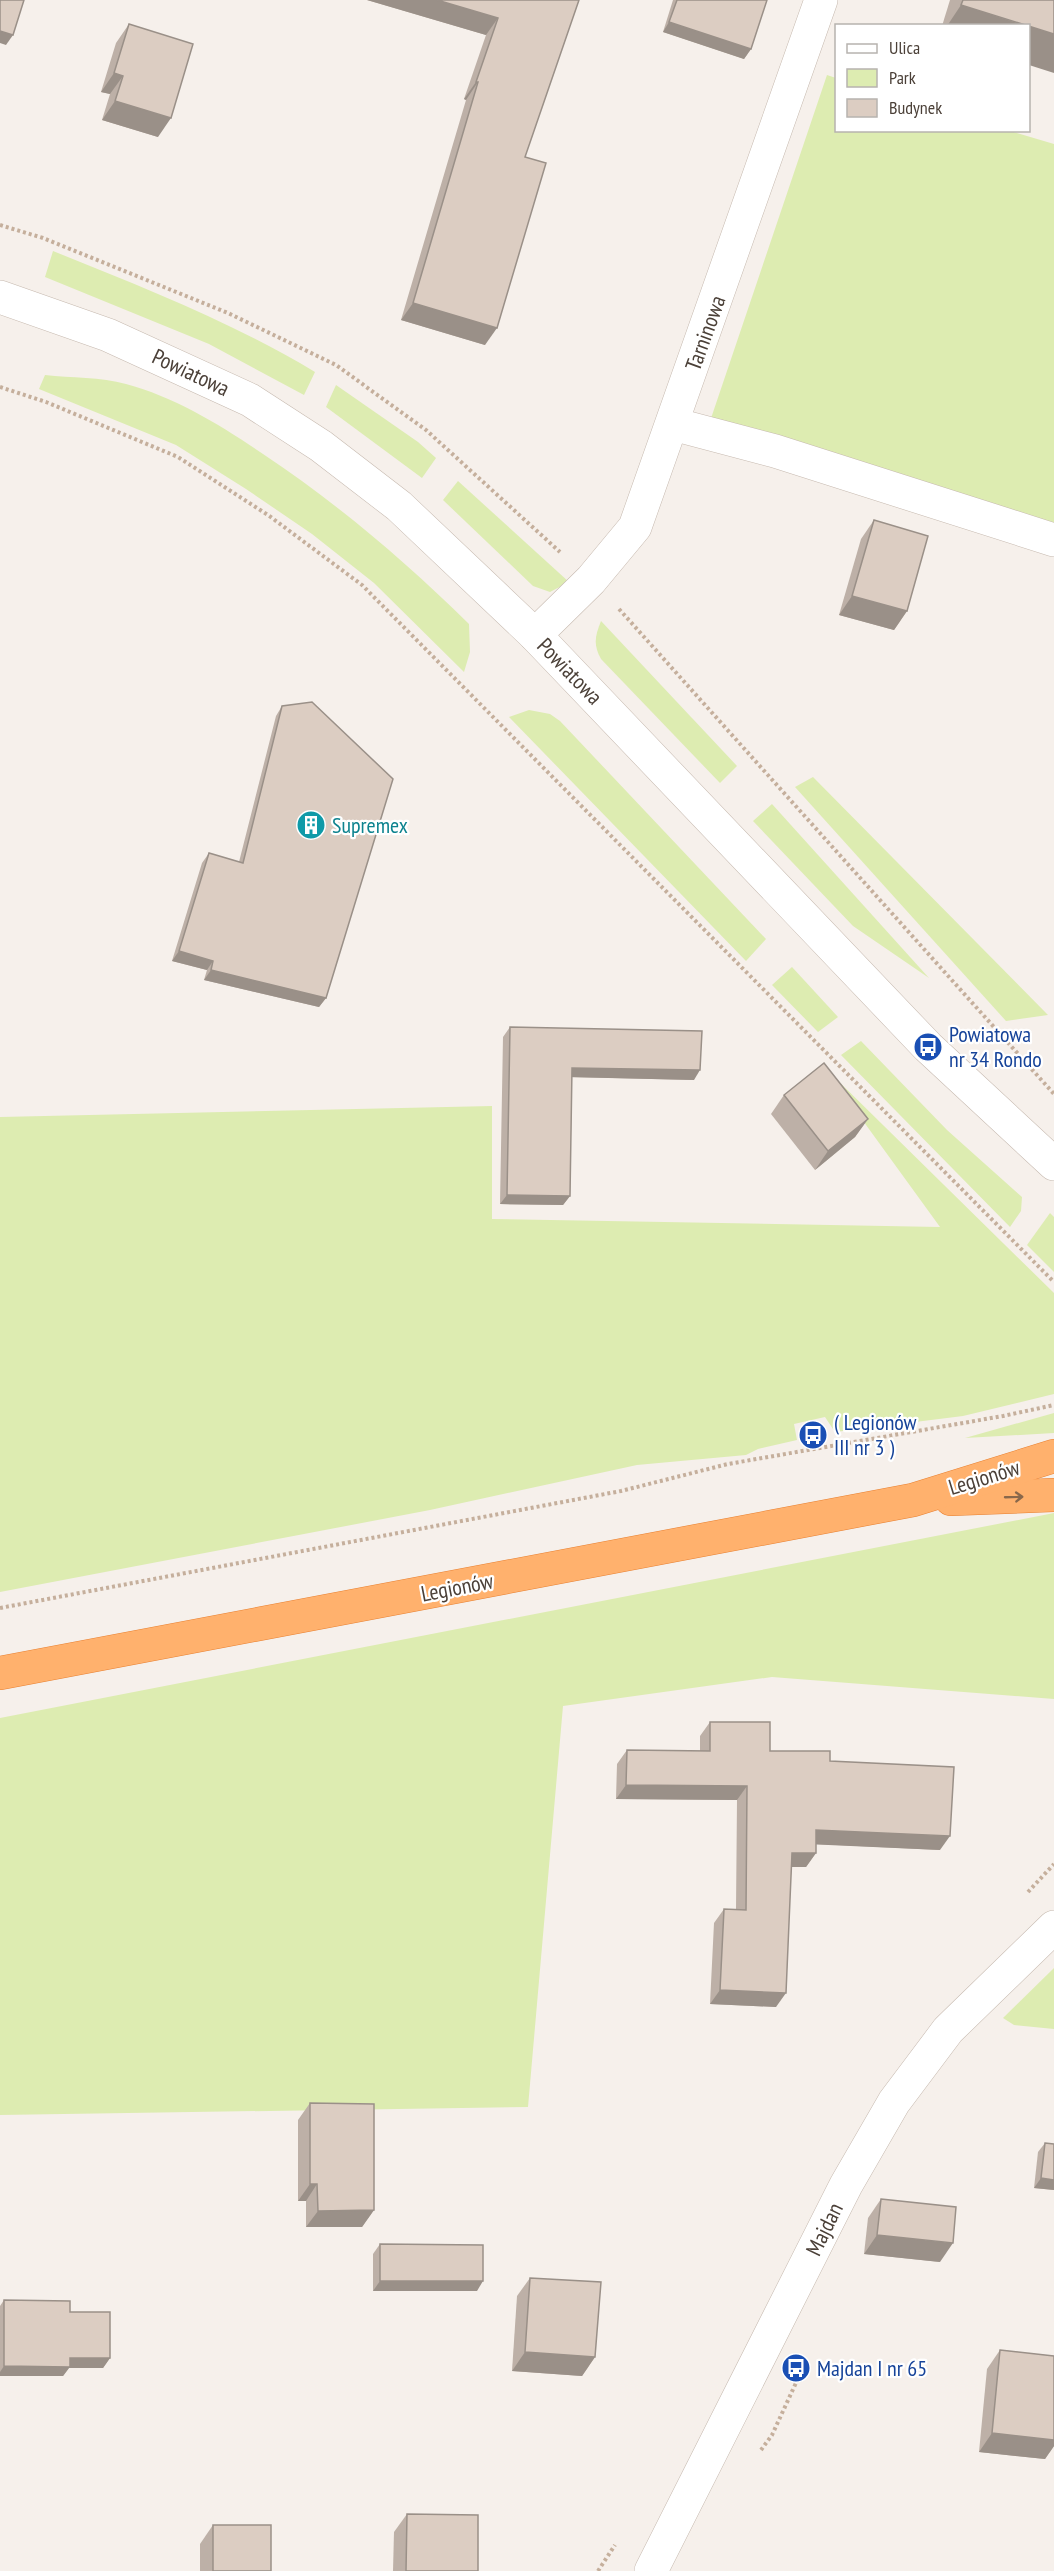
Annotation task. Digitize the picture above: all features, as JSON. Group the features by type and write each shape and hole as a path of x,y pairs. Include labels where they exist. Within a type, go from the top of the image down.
{"highway":[{"name":"Legionów","path":"0,1673 914,1500 1054,1456"},
{"name":"Legionów","path":"914,1500 1054,1495"}],"street":[{"name":"Tarninowa","path":"535,635 591,580 635,527 821,0"},
{"name":"Powiatowa","path":"0,297 108,335 250,400 321,446 399,506 535,635 928,1047 1011,1127 1054,1164"},
{"path":"673,424 775,451 1054,540"},
{"name":"Majdan","path":"651,2571 846,2185 894,2102 948,2030 1054,1927"}],"path":[{"path":"0,387 46,402 178,457 268,515 362,585 1054,1282"},
{"path":"0,1608 621,1491 728,1464 1054,1405"}],"green space":[{"path":"827,75 835,78 835,132 1013,132 1054,144 1054,556 704,439"},
{"path":"53,251 186,306 284,354 315,372 304,395 209,344 45,277"},
{"path":"45,375 116,382 162,396 215,423 291,473 370,534 469,624 470,652 464,672 374,583 312,534 176,445 39,389"},
{"path":"336,385 418,442 436,458 422,478 326,407"},
{"path":"458,481 569,582 550,592 533,586 443,500"},
{"path":"601,621 737,766 720,783 601,659 596,640"},
{"path":"529,710 550,714 560,721 766,939 746,961 509,717"},
{"path":"813,777 1048,1015 1006,1021 795,787"},
{"path":"772,804 929,978 853,926 753,821"},
{"path":"792,967 838,1017 818,1032 772,985"},
{"path":"861,1041 947,1130 1022,1197 1021,1211 1010,1227 841,1055"},
{"path":"824,1067 1054,1293 1054,1394 963,1416 835,1432 825,1417 794,1424 797,1440 758,1449 746,1455 637,1465 430,1510 0,1592 0,1117 492,1106 492,1219 940,1227"},
{"path":"1050,1213 1054,1217 1054,1272 1027,1245"},
{"path":"1054,1413 1054,1433 965,1438"},
{"path":"1054,1513 1054,1699 772,1677 563,1706 528,2107 0,2115 0,1718"},
{"path":"1054,1968 1054,2029 1014,2025 1003,2018"}],"building":[{"path":"0,0 24,0 13,35 0,31"},
{"path":"437,0 579,0 525,157 546,163 497,328 413,303 478,82 476,82 498,18"},
{"path":"677,0 767,0 751,49 669,22"},
{"path":"963,0 1054,0 1054,34 1030,27 1030,24 1022,24 961,5"},
{"path":"129,24 193,44 171,118 115,101 123,76 114,73"},
{"path":"874,520 928,536 907,611 852,596"},
{"name":"Supremex","path":"312,702 393,779 326,998 211,970 213,961 179,951 209,853 243,863 282,706"},
{"path":"510,1027 702,1031 700,1070 572,1068 570,1196 507,1195"},
{"path":"824,1063 868,1119 828,1151 784,1095"},
{"path":"710,1722 770,1722 770,1751 830,1751 830,1761 954,1767 950,1836 816,1830 816,1853 792,1853 786,1993 720,1990 724,1909 746,1910 747,1786 626,1785 627,1750 710,1751"},
{"path":"310,2103 374,2104 374,2210 318,2211 317,2184 310,2184"},
{"path":"1045,2143 1054,2144 1054,2180 1041,2178"},
{"path":"881,2199 956,2207 953,2243 877,2235"},
{"path":"380,2244 483,2245 483,2281 380,2281"},
{"path":"530,2278 601,2282 595,2357 525,2352"},
{"path":"4,2300 70,2301 70,2312 110,2312 110,2358 70,2358 70,2367 4,2366"},
{"path":"1000,2350 1054,2356 1054,2440 992,2433"},
{"path":"407,2514 478,2515 478,2571 406,2571"},
{"path":"213,2525 271,2525 271,2571 213,2571"}],"place":[{"name":"Supremex","path":"311,825"},
{"name":"Powiatowa nr 34 Rondo","path":"928,1047"},
{"name":"( Legionów III nr 3 )","path":"813,1435"},
{"name":"Majdan I nr 65","path":"796,2368"}]}
